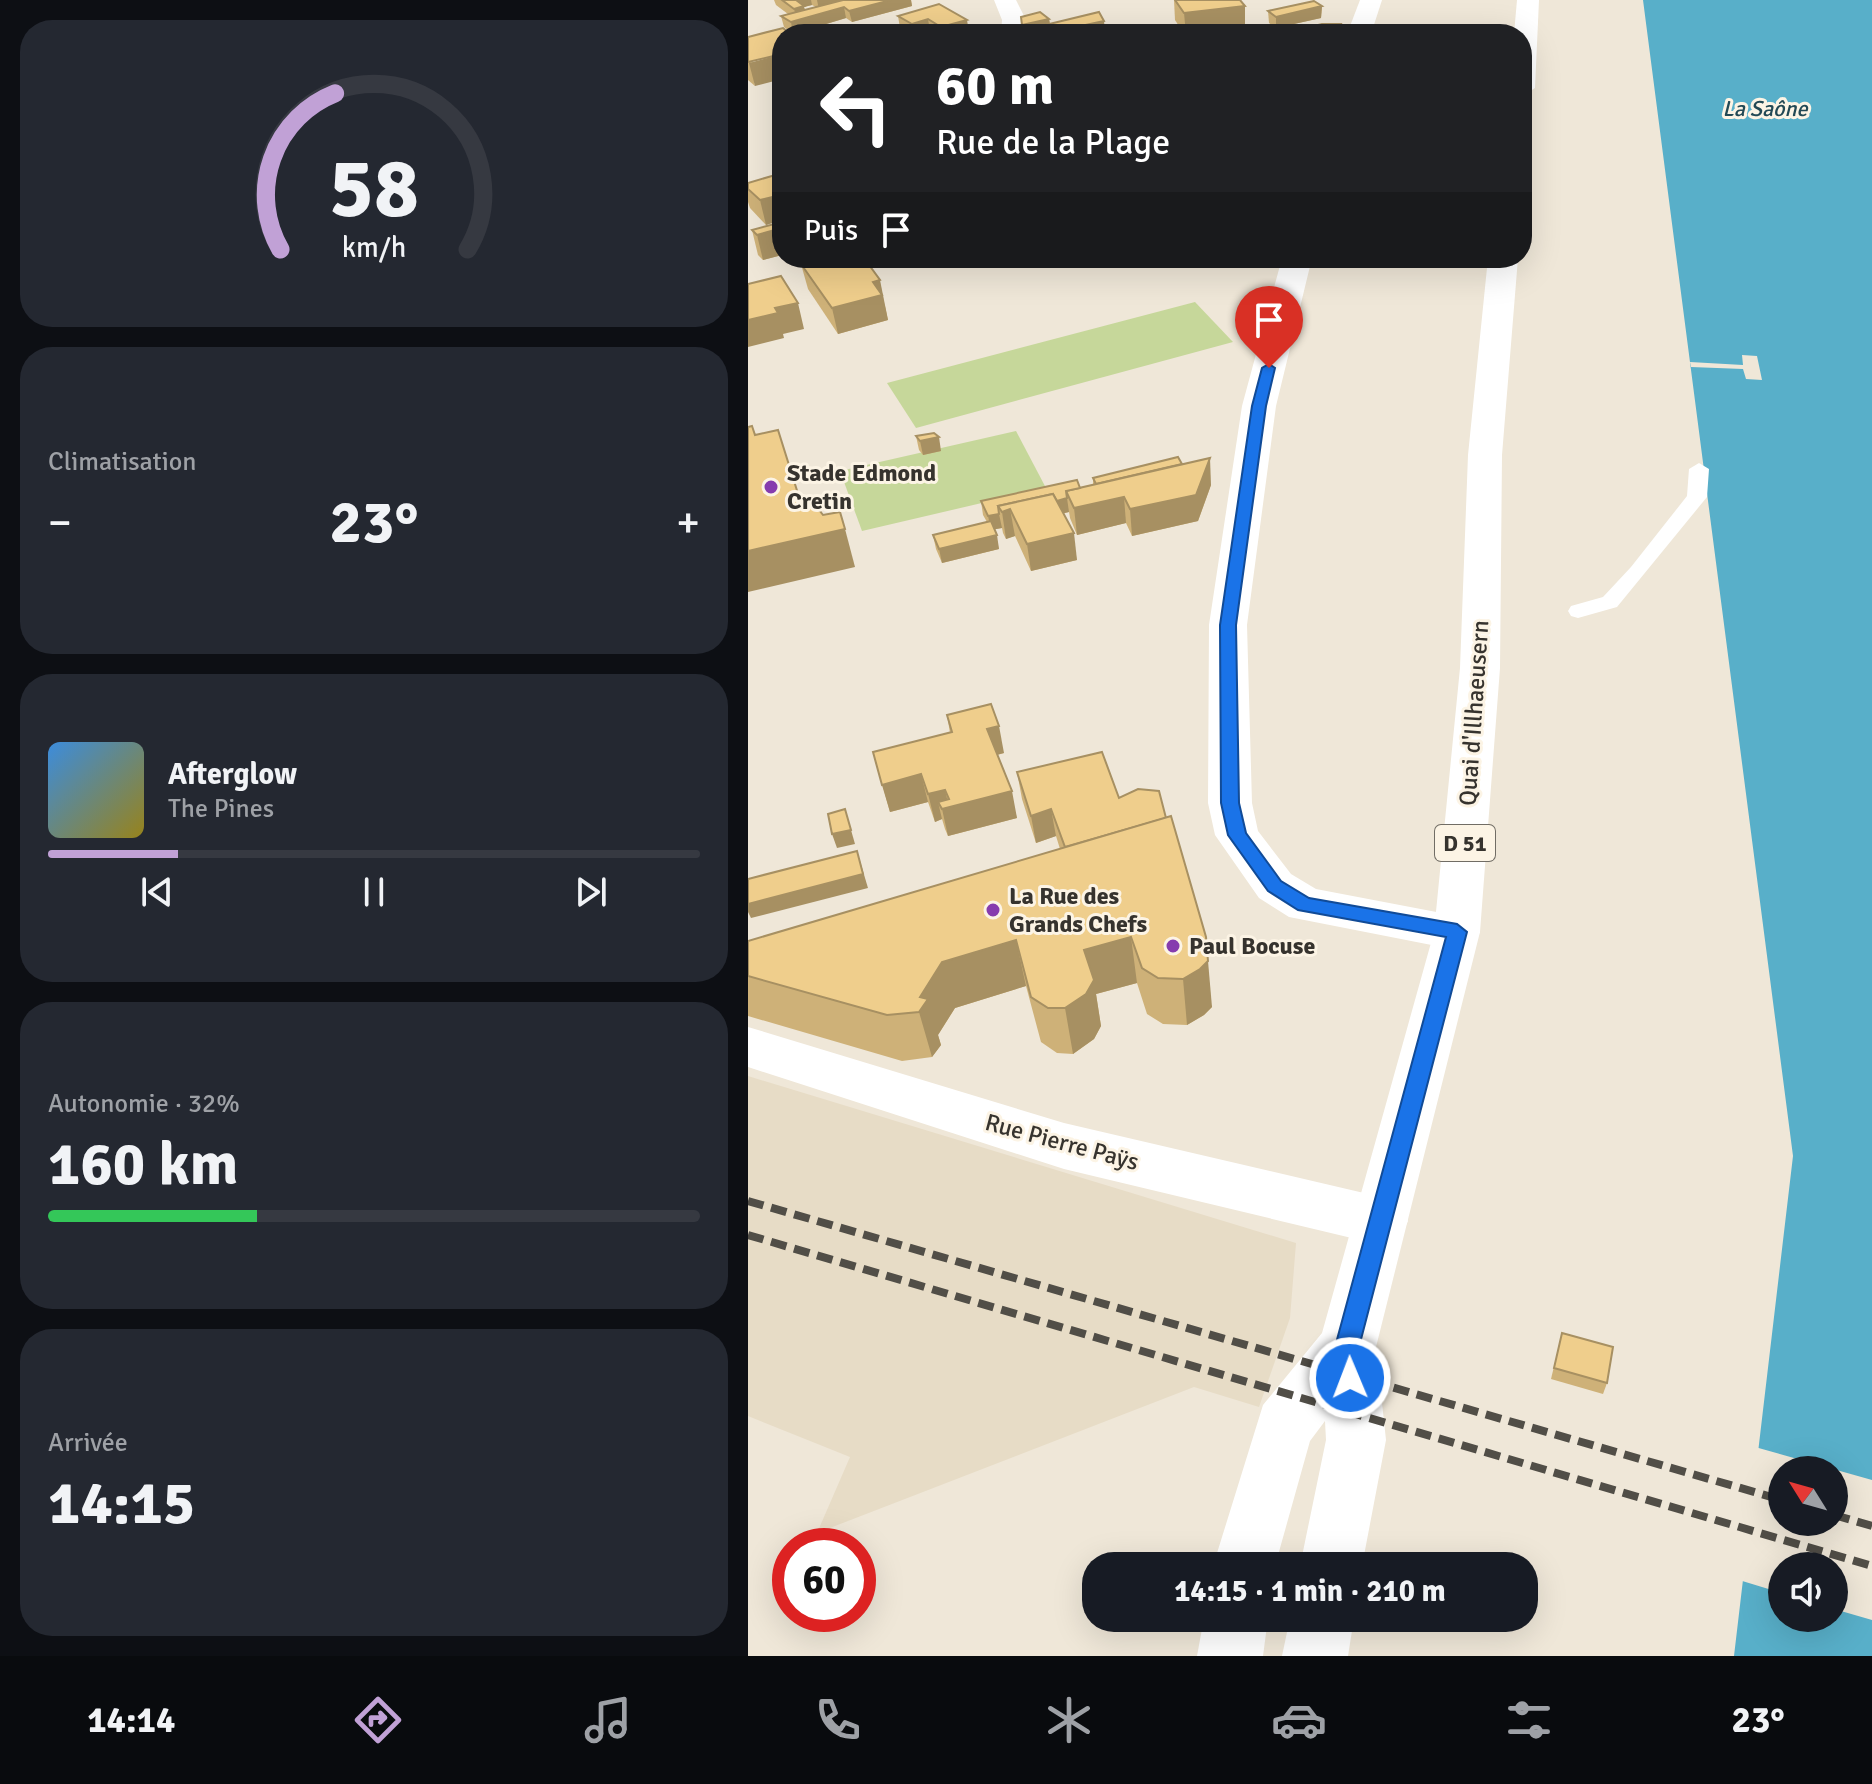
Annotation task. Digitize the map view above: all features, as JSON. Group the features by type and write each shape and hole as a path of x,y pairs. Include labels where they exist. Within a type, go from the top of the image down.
{"main road":[{"path":"1005,0 1014,24"},
{"path":"1363,24 1371,0"},
{"path":"1526,24 1528,0"},
{"path":"1294,268 1259,406 1228,625 1230,803 1237,835 1275,886 1305,905 1457,932"},
{"name":"Quai d'Illhaeusern","path":"1334,1552 1356,1440 1347,1347 1457,932 1480,668 1485,455 1502,268"},
{"name":"Rue Pierre Paÿs","path":"748,1047 1064,1146 1381,1221"},
{"name":"Quai d'Illhaeusern","path":"1248,1552 1284,1426 1347,1347"},
{"path":"1230,1656 1234,1632"},
{"path":"1315,1656 1319,1632"}],"lane":[{"path":"1578,611 1610,602 1638,572 1697,497 1699,469"}],"shaded area":[{"path":"748,1076 1296,1243 1290,1318 1259,1407 1194,1387 830,1528 819,1528 850,1457 748,1416"}],"green space":[{"path":"1195,302 1233,342 916,428 887,383"},
{"path":"1016,431 1046,488 862,531 840,471"}],"water":[{"name":"La Saône","path":"1643,0 1872,0 1872,1656 1734,1656 1793,1156"}],"pier":[{"path":"1742,355 1757,356 1762,380 1746,379 1743,369 1691,367 1690,362 1743,365"},
{"path":"1755,1447 1787,1456 1768,1456 1768,1536 1848,1536 1848,1473 1872,1480 1872,1620 1848,1613 1848,1552 1768,1552 1768,1589 1739,1580"}],"building":[{"path":"782,0 796,0 804,6 794,9"},
{"path":"843,0 891,0 849,11 844,7 791,22 781,16"},
{"path":"1175,0 1240,0 1245,6 1184,13"},
{"path":"1314,1 1322,6 1276,17 1268,11"},
{"path":"939,4 967,20 936,24 928,19 912,24 898,16"},
{"path":"1040,12 1049,19 1022,24 1021,17"},
{"path":"1099,12 1104,21 1090,24 1049,24"},
{"path":"772,31 772,56 748,62 748,37"},
{"path":"772,176 772,197 760,200 748,189 748,183"},
{"path":"772,225 772,231 757,235 752,230"},
{"path":"804,268 871,268 880,280 873,282 882,295 832,308"},
{"path":"781,276 798,303 775,308 778,313 748,320 748,284"},
{"path":"752,426 755,435 778,430 800,500 810,498 823,515 840,512 845,529 748,551 748,427"},
{"path":"934,433 939,437 920,441 916,436"},
{"path":"1178,457 1182,464 1096,484 1093,478"},
{"path":"1210,458 1196,495 1130,509 1124,497 1074,508 1066,491"},
{"path":"1077,480 1080,488 1066,491 1067,498 1057,501 1053,494 998,506 999,514 988,516 981,501"},
{"path":"1053,494 1074,533 1027,544 1010,509 1002,512 998,506"},
{"path":"991,521 997,535 939,549 933,535"},
{"path":"991,704 999,726 987,729 1012,791 942,809 938,802 949,799 945,790 928,794 921,774 882,785 873,752 952,732 947,715"},
{"path":"1102,752 1119,798 1138,789 1159,791 1166,818 1065,847 1051,809 1031,816 1017,772"},
{"path":"845,809 851,830 832,834 828,814"},
{"path":"1171,816 1206,937 1208,961 1183,979 1158,978 1142,968 1131,937 1084,950 1094,980 1086,994 1065,1008 1048,1008 1031,997 1016,940 942,962 920,997 928,999 919,1012 887,1015 748,976 748,941"},
{"path":"857,851 863,874 748,904 748,879"},
{"path":"1562,1333 1613,1347 1607,1383 1554,1368"}],"railway":[{"path":"748,1201 1768,1496"},
{"path":"748,1235 1872,1566"},
{"path":"1848,1519 1872,1526"}],"place":[{"name":"Stade Edmond Cretin","path":"771,487"},
{"name":"La Rue des Grands Chefs","path":"993,910"},
{"name":"Paul Bocuse","path":"1173,946"}],"route":[{"path":"1269,368 1259,406 1228,625 1230,803 1237,835 1275,886 1305,905 1457,932 1347,1347 1350,1378"}]}
